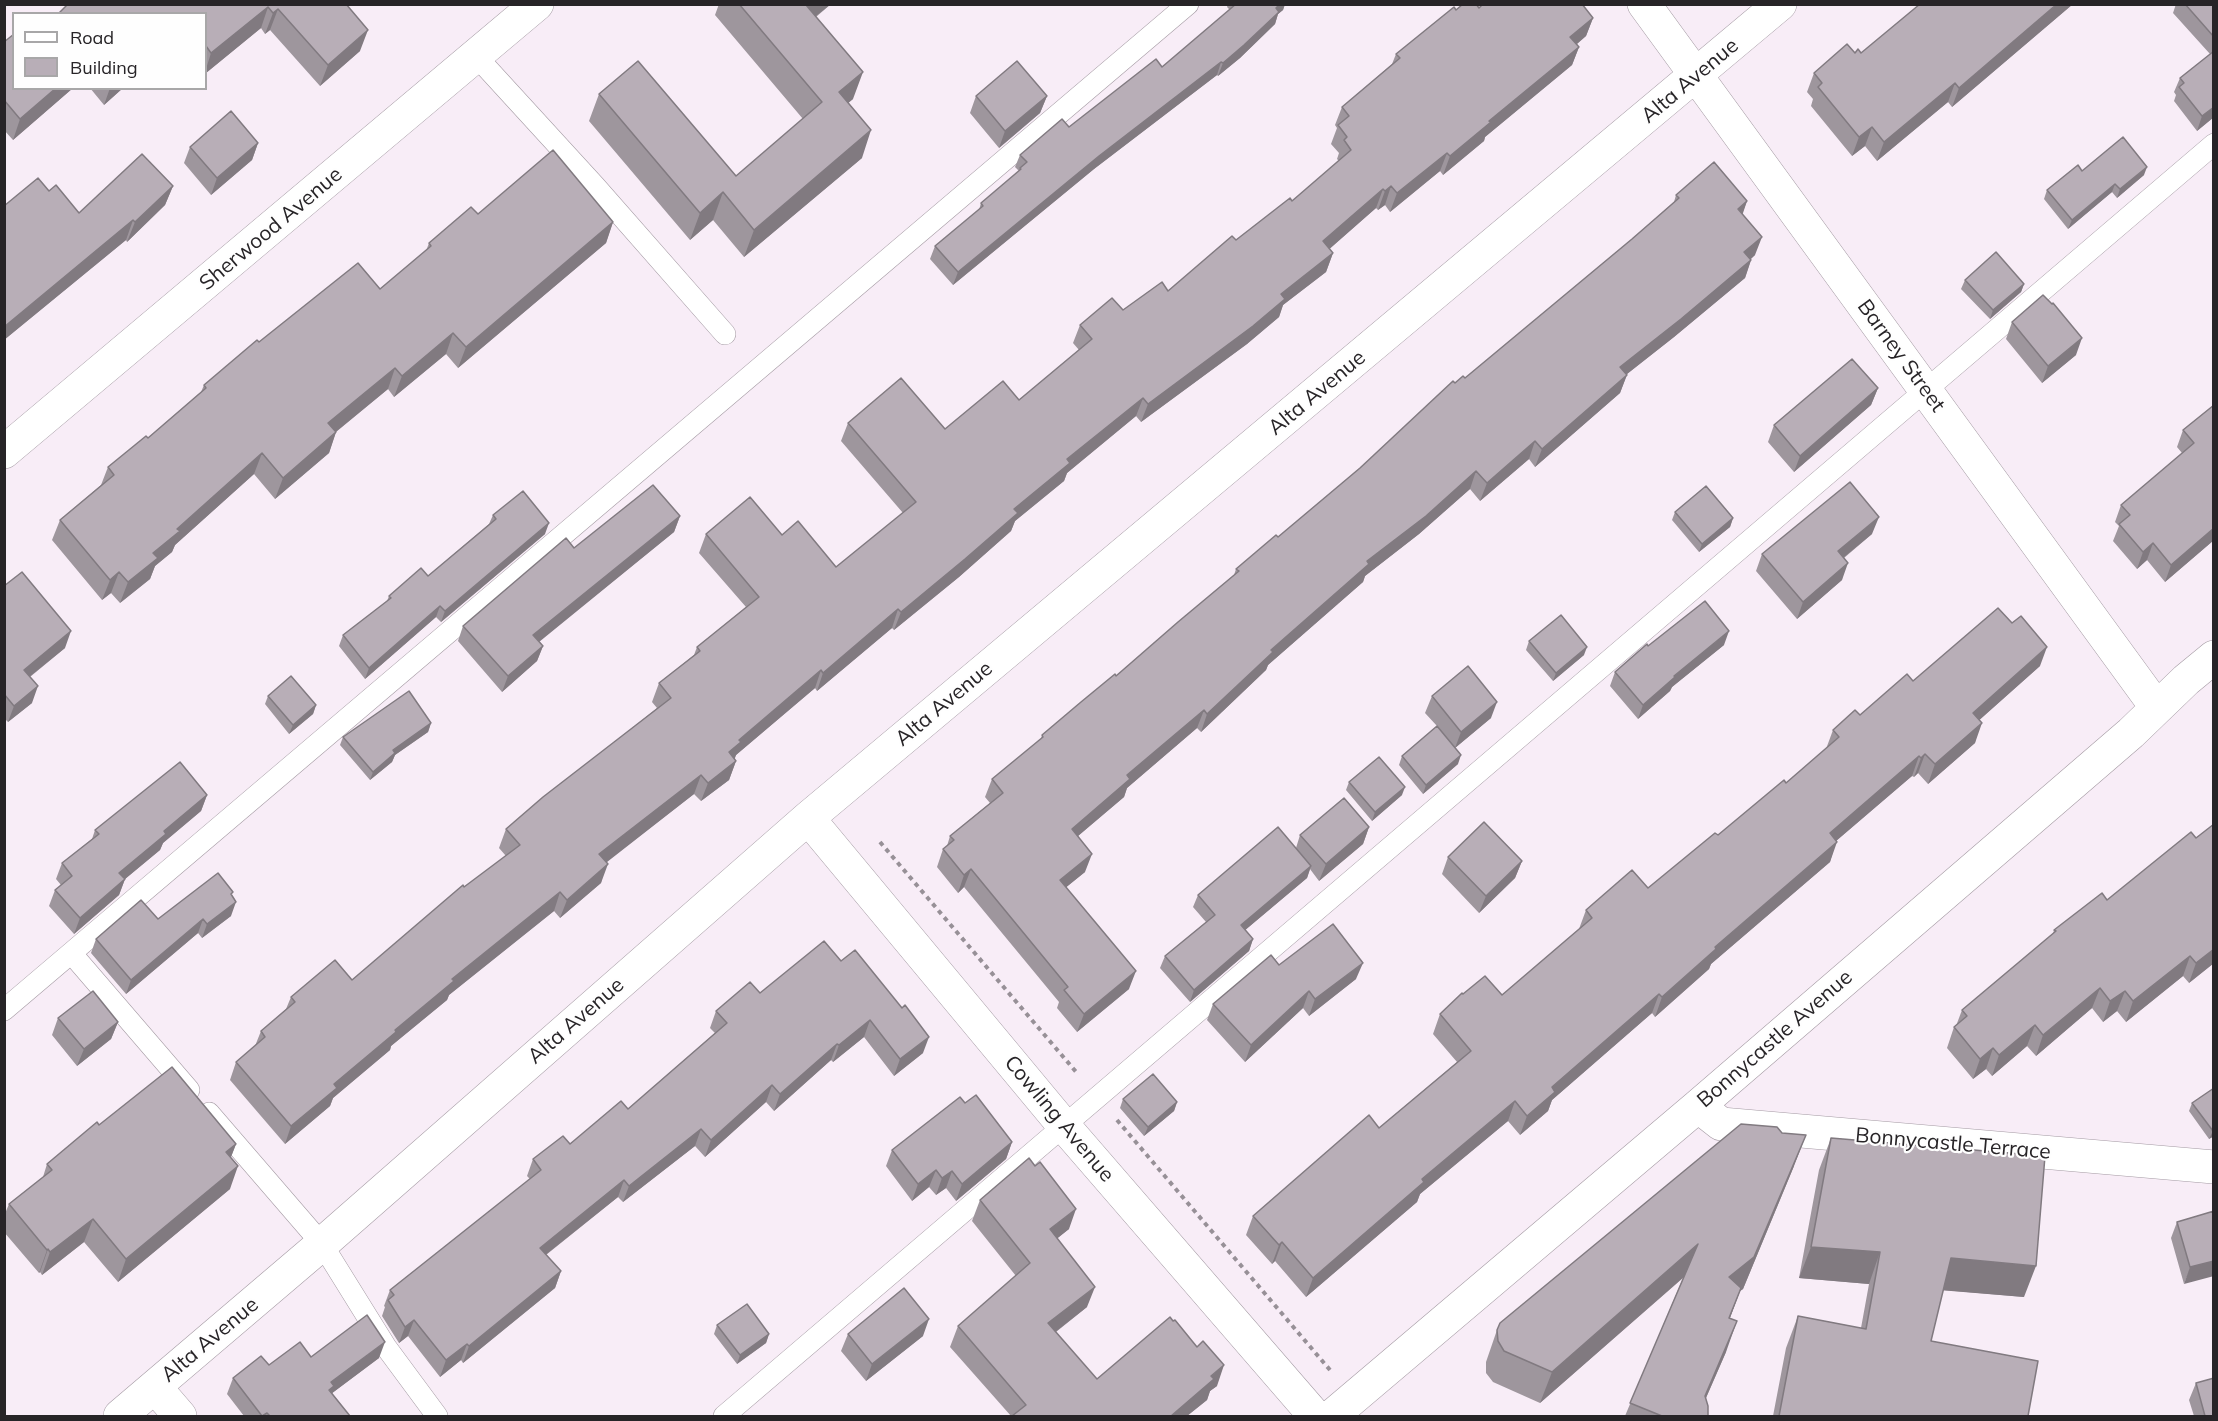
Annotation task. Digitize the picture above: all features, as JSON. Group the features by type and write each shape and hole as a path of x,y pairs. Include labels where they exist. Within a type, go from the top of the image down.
{"street":[{"name":"Sherwood Avenue","path":"4,452 537,4"},
{"name":"Barney Street","path":"1644,4 2157,708"},
{"name":"Alta Avenue","path":"120,1416 322,1244 807,818 1780,4"},
{"name":"Bonnycastle Avenue","path":"1332,1416 1698,1106 2131,733 2214,657"},
{"name":"Cowling Avenue","path":"807,818 1064,1126 1315,1416"},
{"name":"Bonnycastle Terrace","path":"1698,1106 1721,1124 2214,1167"},
{"path":"155,1387 180,1416"}],"lane":[{"path":"4,1010 1188,4"},
{"path":"476,56 725,334"},
{"path":"724,1416 2214,144"},
{"path":"72,954 322,1244 386,1347 437,1416"}],"building":[{"path":"68,4 346,4 368,30 328,65 278,9 273,13 268,7 211,53 207,47 207,12 60,12"},
{"path":"739,4 807,4 863,72 839,92 871,130 754,230 723,192 700,213 599,94 638,61 736,176 822,102"},
{"path":"1236,4 1280,4 1276,8 1279,12 1223,63 1221,62 1099,156 958,272 935,246 983,206 981,203 1021,169 1027,162 1020,155 1062,119 1069,127 1156,59 1162,67"},
{"path":"1463,4 1476,4 1479,8 1483,4 1582,4 1593,18 1570,37 1579,47 1450,156 1447,153 1397,193 1391,186 1385,191 1383,189 1323,241 1333,253 1281,294 1285,299 1253,326 1148,404 1143,398 1067,459 1070,463 1014,509 1018,513 965,559 901,612 898,609 823,673 821,670 739,740 741,742 729,752 736,761 708,783 701,775 599,854 608,864 567,900 560,892 452,979 454,981 334,1084 337,1088 291,1126 236,1062 265,1037 261,1031 295,1002 291,997 335,960 352,980 463,885 464,887 520,845 506,829 543,797 671,698 659,683 700,651 697,647 759,597 706,534 750,497 782,535 798,521 836,567 916,502 848,423 901,378 945,429 1003,381 1019,400 1092,339 1080,325 1112,298 1123,310 1162,282 1168,291 1232,236 1236,240 1290,198 1292,201 1351,150 1344,140 1347,137 1338,125 1349,116 1342,107 1400,58 1396,54 1454,7 1456,10"},
{"path":"1920,4 2057,4 1959,88 1955,83 1884,142 1872,127 1859,137 1818,87 1822,83 1814,73 1847,44 1855,53 1858,49 1861,53"},
{"path":"2185,4 2214,4 2214,37"},
{"path":"12,36 12,90 54,90 20,119 4,100 4,42"},
{"path":"2214,51 2214,107 2202,116 2179,87 2184,83 2180,78"},
{"path":"1017,61 1047,96 1005,131 976,96"},
{"path":"231,111 258,143 217,178 190,147"},
{"path":"2123,137 2147,167 2120,189 2115,184 2072,220 2047,190 2078,165 2082,171"},
{"path":"553,150 613,222 466,347 453,333 402,376 395,368 328,423 336,432 283,478 262,453 177,529 180,531 153,553 158,558 128,582 119,572 110,580 60,520 114,475 108,467 146,436 148,438 206,388 204,385 257,340 259,342 358,263 380,289 431,246 429,243 471,207 478,214"},
{"path":"142,154 173,186 135,222 133,220 4,327 4,206 38,178 49,191 56,185 79,213"},
{"path":"1714,162 1747,201 1738,209 1762,237 1744,252 1751,260 1620,367 1627,375 1542,449 1535,441 1487,483 1476,471 1426,516 1367,561 1369,564 1271,650 1273,652 1207,714 1204,710 1127,775 1130,779 1072,829 1092,854 1060,880 1136,971 1084,1014 1064,990 1068,987 971,869 964,875 943,849 954,840 950,836 1003,793 992,779 1239,571 1236,569 1276,535 1278,537 1360,468 1453,381 1455,383 1463,376 1465,378 1632,239 1679,198 1676,195"},
{"path":"1996,252 2024,284 1993,310 1965,280"},
{"path":"2043,295 2053,303 2082,338 2048,366 2012,322"},
{"path":"1852,359 1878,388 1800,456 1774,425"},
{"path":"2214,405 2214,528 2171,565 2153,543 2143,552 2119,524 2130,515 2121,505 2194,443 2183,430"},
{"path":"1850,482 1879,517 1838,551 1848,563 1803,602 1762,554"},
{"path":"653,485 680,516 533,635 543,646 508,676 463,626 566,538 574,548"},
{"path":"1706,486 1733,518 1702,544 1675,512"},
{"path":"523,491 549,523 445,611 440,606 369,668 343,635 391,598 389,596 421,568 428,576 496,519 493,515"},
{"path":"22,572 71,631 24,670 38,686 14,706 4,694 4,586"},
{"path":"1705,601 1729,631 1643,705 1615,672 1647,644 1648,646"},
{"path":"1998,608 2012,623 2021,616 2047,647 1973,713 1982,723 1935,764 1925,754 1921,758 1919,756 1830,833 1837,842 1715,947 1716,949 1662,997 1659,994 1552,1087 1555,1092 1527,1116 1515,1101 1422,1179 1424,1182 1313,1278 1282,1242 1279,1245 1253,1216 1369,1115 1379,1128 1471,1051 1440,1014 1462,993 1485,976 1502,995 1592,918 1586,910 1632,870 1648,888 1715,833 1718,835 1784,780 1786,783 1839,737 1833,730 1855,710 1860,715 1907,674 1913,681"},
{"path":"1561,615 1587,647 1556,673 1529,641"},
{"path":"1468,666 1497,702 1461,732 1432,696"},
{"path":"291,676 316,705 293,725 268,696"},
{"path":"409,691 431,723 393,750 395,753 373,772 343,737"},
{"path":"1437,726 1461,755 1426,785 1402,756"},
{"path":"1379,757 1405,787 1375,812 1349,782"},
{"path":"180,762 207,795 164,831 166,834 119,873 125,879 80,918 55,890 72,876 62,863 99,834 95,830"},
{"path":"1344,798 1369,827 1326,864 1300,835"},
{"path":"1484,822 1522,861 1486,896 1448,857"},
{"path":"2214,824 2214,949 2196,963 2190,956 2133,1001 2125,991 2110,1001 2100,988 2043,1035 2035,1025 1999,1055 1993,1048 1980,1059 1954,1027 1967,1016 1962,1010 2056,931 2054,930 2102,893 2107,900 2191,832 2196,838"},
{"path":"1278,827 1311,866 1241,925 1253,939 1194,990 1165,956 1215,915 1198,895"},
{"path":"218,873 233,892 231,894 236,902 207,924 203,919 131,980 96,939 141,900 158,919"},
{"path":"1333,924 1363,963 1315,999 1309,991 1251,1045 1213,1004 1271,955 1279,965"},
{"path":"824,941 841,961 855,950 902,1008 905,1005 929,1037 900,1059 870,1020 839,1045 837,1044 780,1094 772,1085 711,1140 701,1129 629,1186 624,1180 540,1248 561,1271 469,1346 467,1344 446,1360 414,1320 405,1327 388,1300 394,1295 390,1290 541,1170 533,1159 563,1136 570,1144 621,1101 628,1109 727,1023 716,1011 750,982 760,993"},
{"path":"93,991 118,1022 84,1049 58,1018"},
{"path":"172,1067 236,1144 226,1152 238,1166 126,1259 93,1219 50,1252 47,1250 9,1204 52,1170 47,1164 97,1122 99,1125"},
{"path":"1153,1074 1177,1102 1148,1127 1123,1099"},
{"path":"2214,1088 2214,1130 2213,1131 2192,1103"},
{"path":"976,1095 1012,1142 962,1184 952,1171 942,1178 936,1170 918,1184 892,1150 960,1097 965,1103"},
{"path":"1741,1124 1777,1127 1782,1133 1806,1135 1754,1257 1729,1277 1741,1288 1729,1318 1737,1321 1705,1396 1708,1416 1662,1416 1630,1403 1698,1244 1552,1372 1504,1351 1498,1341 1497,1330 1500,1323"},
{"path":"1831,1138 2045,1156 2036,1266 1951,1258 1931,1341 2038,1361 2028,1416 1779,1416 1798,1316 1866,1329 1880,1252 1811,1247"},
{"path":"1029,1158 1035,1166 1040,1162 1076,1209 1050,1229 1095,1287 1048,1323 1097,1379 1170,1317 1197,1347 1203,1341 1224,1365 1211,1376 1214,1379 1171,1416 1012,1416 1026,1405 958,1326 1030,1263 980,1200"},
{"path":"2214,1211 2214,1261 2190,1267 2177,1222"},
{"path":"904,1288 929,1319 872,1364 848,1334"},
{"path":"747,1304 769,1334 740,1355 717,1325"},
{"path":"367,1315 385,1342 331,1382 334,1386 329,1390 350,1416 270,1416 267,1413 262,1416 233,1378 261,1356 269,1365 300,1342 311,1357"},
{"path":"2214,1378 2214,1416 2205,1416 2196,1383"}]}
